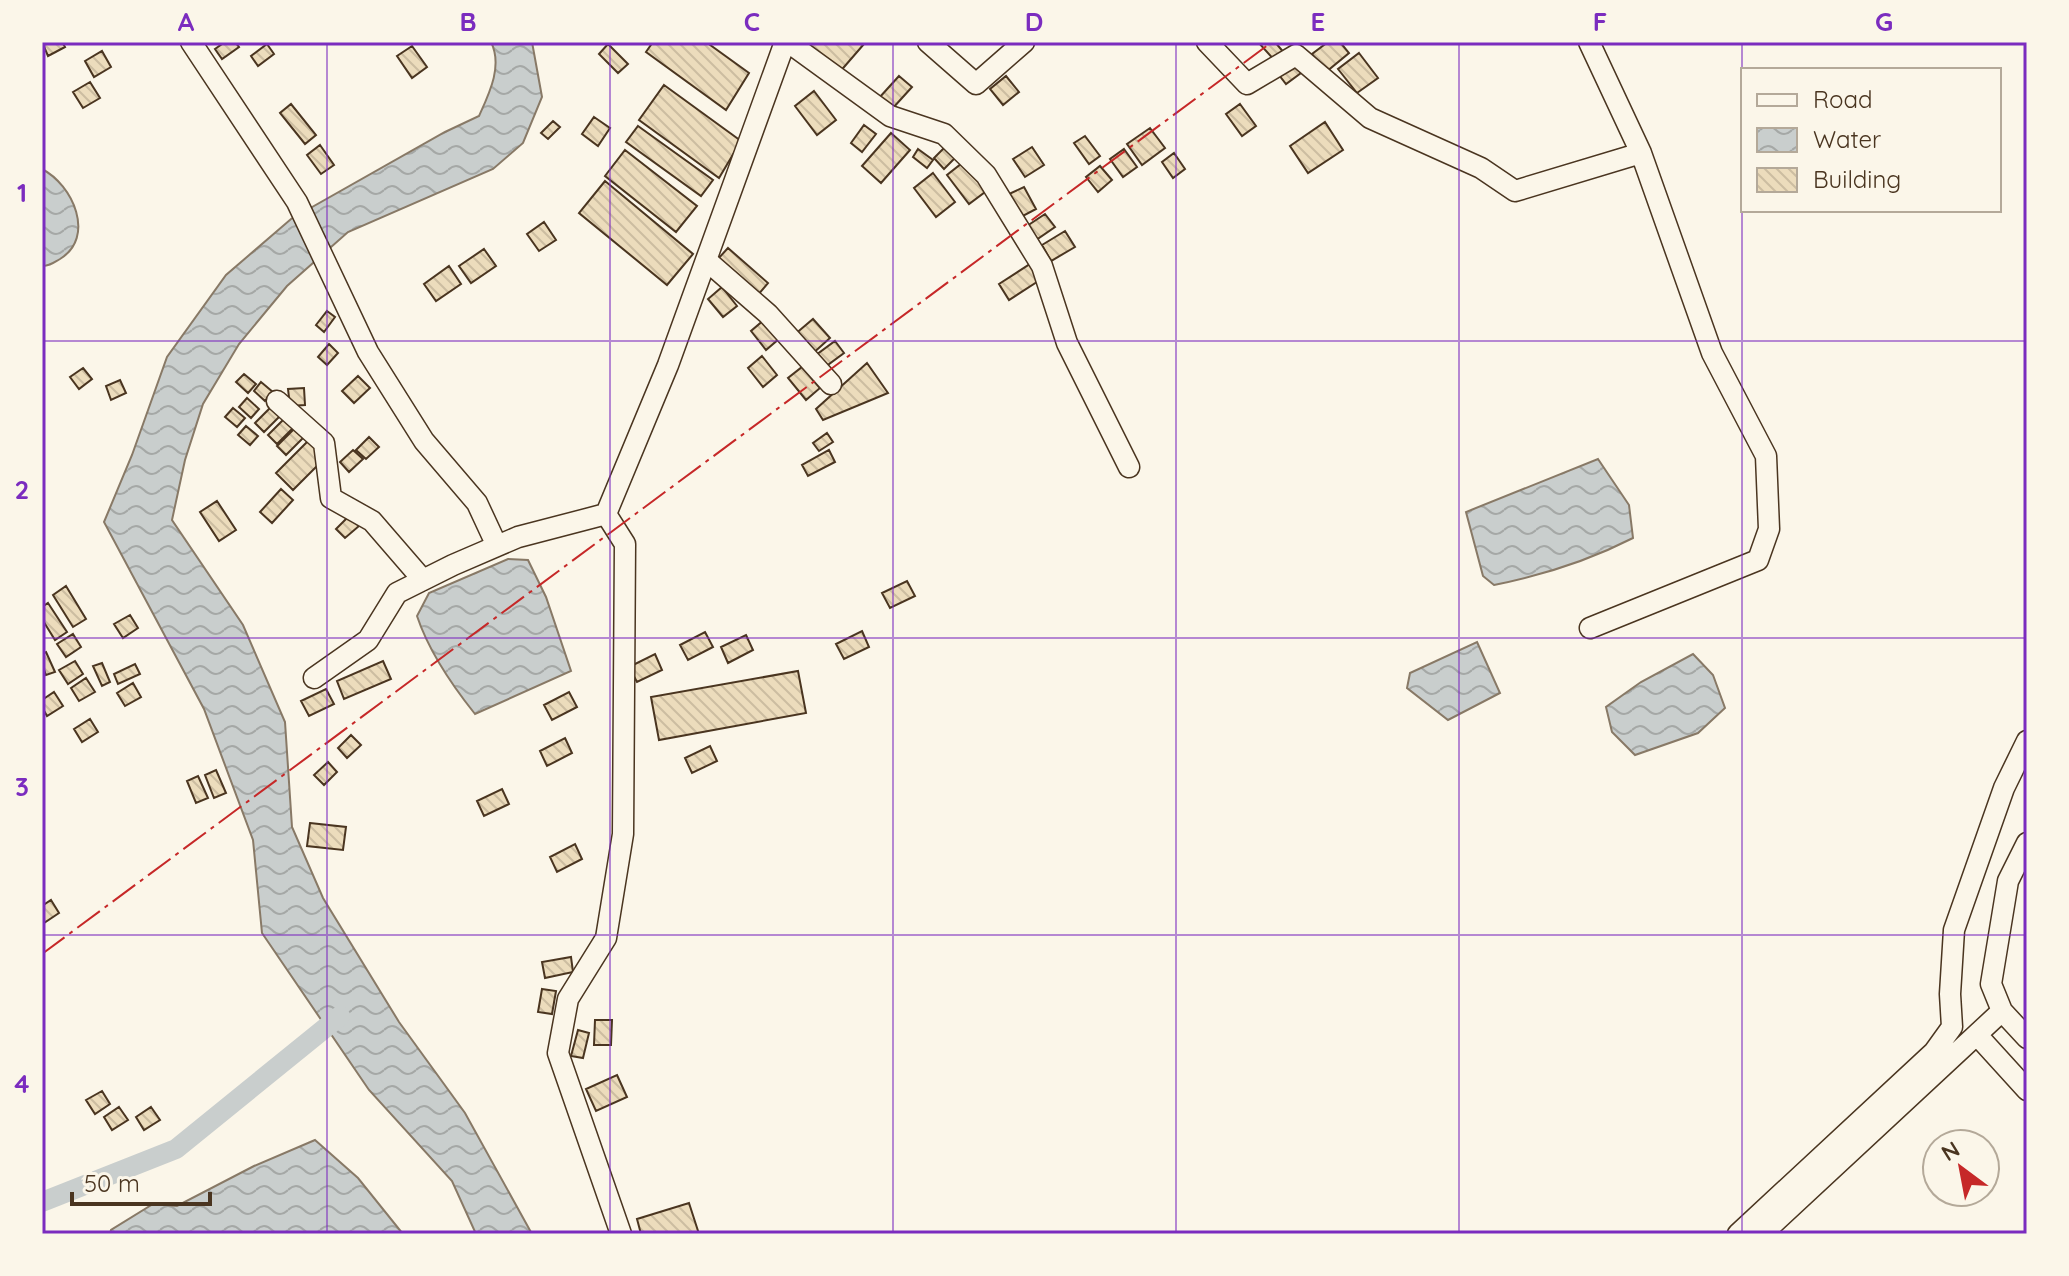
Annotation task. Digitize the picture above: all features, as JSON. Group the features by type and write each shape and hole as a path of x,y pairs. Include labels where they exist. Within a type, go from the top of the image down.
{"street":[{"path":"191,42 297,202 368,352 424,441 477,503 497,546"},
{"path":"606,514 668,365 787,42 890,116 944,134 986,175 1042,266 1067,343 1129,467"},
{"path":"928,42 976,84 1024,42"},
{"path":"1207,42 1247,84 1301,48 1370,118 1481,168 1515,191 1641,153"},
{"path":"1589,42 1641,153 1712,353 1766,456 1769,529 1758,560 1590,628"},
{"path":"706,260 768,314 831,384"},
{"path":"277,401 324,443 331,498 372,521 423,580"},
{"path":"314,678 368,640 397,593 518,537 606,514"},
{"path":"606,514 625,544 623,834 606,938 568,999 558,1053 621,1234"},
{"path":"1738,1234 1934,1052 1952,1027 1950,994 1954,930 2004,788 2027,741"},
{"path":"2027,843 2008,881 1991,984 2002,1011 2027,1038"},
{"path":"1762,1234 2002,1011"},
{"path":"1977,1035 2027,1090"}],"water":[{"path":"491,42 532,42 542,97 523,143 493,169 348,232 287,286 239,344 203,404 185,460 172,520 243,625 285,722 292,827 323,898 399,1022 465,1113 532,1234 476,1234 452,1181 369,1090 262,933 253,840 204,709 104,522 167,357 226,275 291,219 479,116 495,70"},
{"path":"42,169 63,187 71,199 78,225 77,238 71,249 60,259 42,266"},
{"path":"1598,459 1629,505 1633,538 1582,560 1530,577 1494,585 1483,576 1466,512"},
{"path":"508,559 528,560 546,597 571,671 475,714 442,667 417,616 429,593"},
{"path":"1477,642 1500,693 1448,720 1407,688 1410,673"},
{"path":"1693,654 1713,675 1725,708 1698,733 1635,755 1612,732 1606,707 1641,682"},
{"path":"315,1140 358,1178 403,1234 110,1234 111,1230 153,1204 177,1206 254,1166"}],"building":[{"path":"42,42 62,42 65,47 48,56"},
{"path":"225,42 235,42 239,47 222,59 215,49"},
{"path":"653,42 706,42 749,73 726,110 646,52"},
{"path":"801,42 862,42 864,44 838,74"},
{"path":"1258,42 1275,42 1285,54 1276,62"},
{"path":"1328,42 1340,42 1349,53 1326,72 1312,54"},
{"path":"267,44 274,54 258,66 251,56"},
{"path":"608,44 628,64 618,73 599,54"},
{"path":"412,46 427,67 412,78 397,56"},
{"path":"102,51 111,67 94,77 85,61"},
{"path":"1359,53 1378,78 1357,93 1338,69"},
{"path":"1295,64 1301,73 1286,84 1279,75"},
{"path":"899,76 912,87 892,109 879,98"},
{"path":"1006,76 1019,92 1003,105 990,89"},
{"path":"90,82 100,98 83,108 73,92"},
{"path":"664,85 741,141 719,178 639,120"},
{"path":"814,91 836,120 817,135 795,106"},
{"path":"291,104 316,135 305,144 280,113"},
{"path":"1240,104 1256,126 1242,136 1226,114"},
{"path":"594,117 610,128 598,146 582,134"},
{"path":"553,121 560,127 548,139 541,133"},
{"path":"1325,122 1343,150 1308,173 1290,146"},
{"path":"864,125 876,134 862,152 851,143"},
{"path":"638,126 713,180 701,196 626,142"},
{"path":"1150,128 1165,148 1142,165 1127,144"},
{"path":"891,133 910,150 881,183 862,166"},
{"path":"1085,136 1100,156 1089,164 1074,143"},
{"path":"320,145 334,165 321,174 307,155"},
{"path":"945,147 955,158 944,169 934,158"},
{"path":"1032,147 1044,165 1025,177 1013,159"},
{"path":"918,149 933,160 927,168 913,157"},
{"path":"1124,149 1137,167 1123,177 1110,159"},
{"path":"625,150 697,206 676,232 605,176"},
{"path":"1174,153 1185,169 1173,178 1162,162"},
{"path":"966,160 989,189 969,204 947,175"},
{"path":"1100,166 1112,180 1098,192 1086,177"},
{"path":"933,173 955,202 936,217 914,188"},
{"path":"605,181 693,254 667,285 579,213"},
{"path":"1024,187 1036,209 1021,217 1009,194"},
{"path":"1045,214 1055,227 1036,240 1027,226"},
{"path":"544,222 556,240 539,251 527,234"},
{"path":"1065,231 1075,247 1051,261 1042,245"},
{"path":"728,248 768,283 758,295 717,260"},
{"path":"484,249 496,266 471,283 459,266"},
{"path":"1030,264 1040,280 1009,300 999,284"},
{"path":"449,266 461,284 436,301 424,284"},
{"path":"722,287 737,306 723,317 708,299"},
{"path":"327,311 335,317 324,332 316,325"},
{"path":"765,319 780,338 766,350 751,331"},
{"path":"813,319 830,338 811,355 794,335"},
{"path":"835,341 844,353 825,367 816,355"},
{"path":"329,344 338,353 327,365 318,357"},
{"path":"762,356 777,375 763,387 748,368"},
{"path":"867,363 888,393 823,420 816,409"},
{"path":"802,367 820,388 806,400 788,378"},
{"path":"83,368 92,379 79,389 70,377"},
{"path":"244,374 256,384 248,393 236,382"},
{"path":"358,376 370,388 354,403 342,391"},
{"path":"120,380 126,393 111,400 106,386"},
{"path":"261,382 273,392 265,401 254,391"},
{"path":"304,388 305,405 290,406 288,389"},
{"path":"247,398 259,409 251,418 239,407"},
{"path":"277,401 286,410 264,432 255,423"},
{"path":"233,408 245,418 237,427 225,417"},
{"path":"290,413 299,422 277,444 268,435"},
{"path":"299,424 308,433 286,455 277,446"},
{"path":"246,426 258,436 250,445 238,435"},
{"path":"827,433 833,442 819,451 813,443"},
{"path":"315,434 332,451 293,490 276,473"},
{"path":"369,437 379,447 366,459 356,450"},
{"path":"353,450 363,459 349,472 340,462"},
{"path":"829,450 835,462 808,476 802,465"},
{"path":"281,489 293,500 272,523 260,512"},
{"path":"217,501 236,530 219,541 200,512"},
{"path":"349,516 359,526 345,538 336,529"},
{"path":"907,581 915,596 890,608 882,593"},
{"path":"66,586 86,619 73,627 53,595"},
{"path":"48,603 67,632 55,640 42,619 42,607"},
{"path":"130,615 138,628 123,638 114,624"},
{"path":"862,631 869,647 844,659 836,644"},
{"path":"705,632 713,647 688,660 680,645"},
{"path":"73,634 81,647 66,657 57,644"},
{"path":"746,635 753,650 728,663 721,647"},
{"path":"46,652 55,672 46,675 42,654"},
{"path":"655,654 662,670 637,682 629,667"},
{"path":"75,661 83,674 68,684 59,670"},
{"path":"383,661 391,679 344,699 337,681"},
{"path":"102,663 110,682 102,686 93,666"},
{"path":"135,664 140,674 118,684 114,674"},
{"path":"798,671 806,713 659,740 651,697"},
{"path":"86,678 95,692 79,701 71,688"},
{"path":"133,683 141,697 125,706 117,693"},
{"path":"326,689 334,704 309,716 301,701"},
{"path":"54,692 63,706 47,716 42,700"},
{"path":"569,692 577,707 552,720 544,705"},
{"path":"90,719 98,732 82,742 74,729"},
{"path":"351,735 361,745 347,758 338,748"},
{"path":"565,738 572,753 547,766 540,751"},
{"path":"710,746 717,761 692,773 685,758"},
{"path":"328,762 337,772 324,785 314,775"},
{"path":"216,770 226,793 214,798 205,775"},
{"path":"198,776 208,798 196,803 187,781"},
{"path":"502,789 509,804 484,816 477,801"},
{"path":"310,823 346,827 343,850 307,846"},
{"path":"575,844 582,859 557,872 550,857"},
{"path":"51,900 59,913 44,923 42,906"},
{"path":"571,957 573,972 545,978 542,962"},
{"path":"542,989 556,991 552,1014 538,1012"},
{"path":"595,1020 612,1020 611,1045 594,1045"},
{"path":"578,1030 589,1033 583,1058 571,1056"},
{"path":"617,1075 627,1097 596,1111 586,1089"},
{"path":"102,1091 110,1104 95,1114 86,1100"},
{"path":"119,1107 128,1120 112,1130 104,1117"},
{"path":"151,1107 160,1120 144,1130 136,1117"},
{"path":"689,1203 699,1234 641,1234 637,1219"}],"waterway":[{"path":"42,1202 176,1149 340,1016"}],"power":[{"path":"42,954 1272,42"}]}
